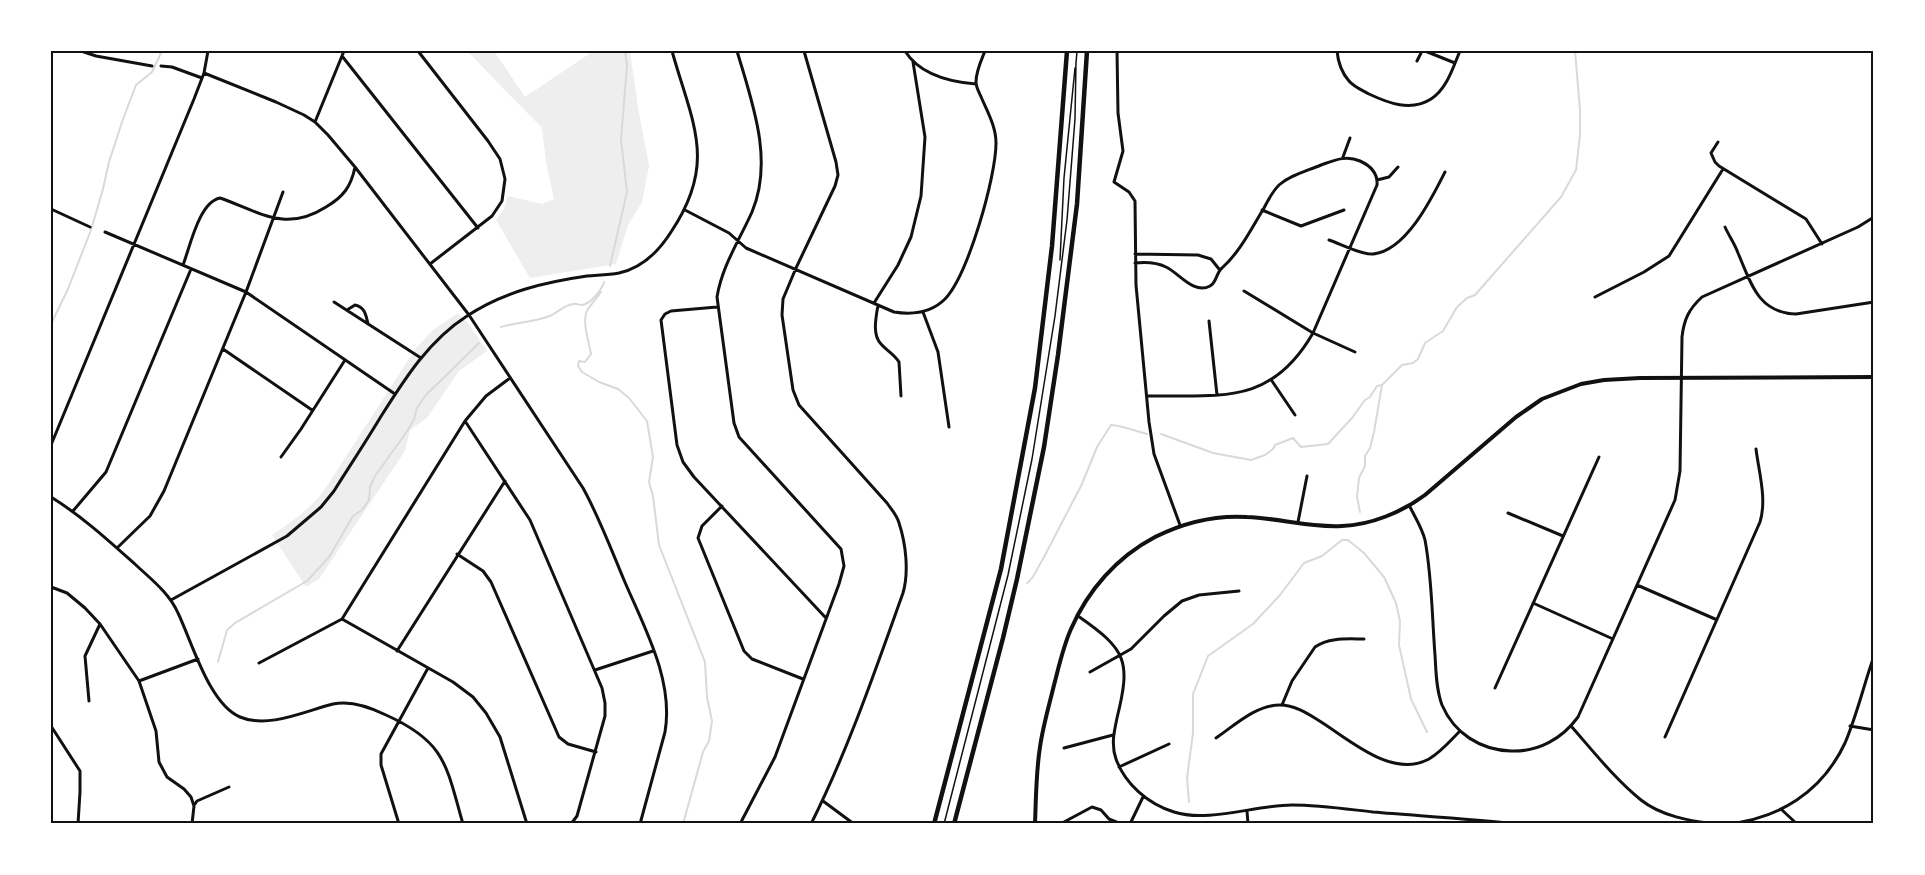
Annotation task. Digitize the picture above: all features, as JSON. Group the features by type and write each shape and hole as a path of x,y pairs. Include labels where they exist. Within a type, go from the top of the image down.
{"main road":[{"path":"934,824 1001,569 1035,388 1052,246 1067,51"},
{"path":"954,824 1008,619 1044,447 1077,204 1087,51"}],"street":[{"path":"81,51 152,66"},
{"path":"51,445 203,75 208,51"},
{"path":"315,122 344,51"},
{"path":"418,51 488,141 500,159 506,179 502,201 492,216 430,264"},
{"path":"171,600 287,536 306,522 334,491 420,358 442,335 469,315 510,294 530,287 548,282 608,275 629,270 653,255 685,210 697,177 696,135 672,51"},
{"path":"737,51 758,127 761,153 756,199 721,279 717,307 734,423 739,437 830,535 843,553 844,566 775,757 740,824"},
{"path":"804,51 838,175 835,186 785,291 782,309 796,400 811,420 893,510 900,528 906,576 903,593 859,712 835,774 811,824"},
{"path":"905,51 913,62 939,77 959,83 976,84"},
{"path":"685,210 729,233 746,248 876,304 905,314 923,312 936,306 945,298 961,272 975,239 993,166 996,139 993,124 976,84 977,72 985,51"},
{"path":"1117,51 1118,113 1123,151 1114,182 1132,195 1135,201 1135,263 1154,454 1180,525"},
{"path":"1338,51 1344,74 1356,87 1382,100 1403,106 1421,104 1432,99 1444,86 1460,51"},
{"path":"1417,61 1424,51 1455,63"},
{"path":"342,56 478,228"},
{"path":"901,396 899,362 877,338 876,304 898,265 914,228 921,196 925,137 913,62"},
{"path":"161,66 203,75 276,102 315,122 355,167 469,315 552,440 591,504 654,650 664,683 668,717 640,824"},
{"path":"1342,157 1350,138"},
{"path":"1718,142 1712,153 1715,162 1806,219 1821,244"},
{"path":"1135,263 1149,262 1166,266 1188,283 1204,288 1213,284 1219,269 1233,257 1274,190 1284,181 1342,157 1367,164 1375,172 1377,185 1313,333 1289,367 1272,381 1245,391 1217,395 1147,396"},
{"path":"1377,180 1389,177 1398,166"},
{"path":"183,265 204,209 215,199 223,199 274,219 296,220 309,217 335,201 348,189 355,167"},
{"path":"1595,297 1644,272 1669,255 1723,169"},
{"path":"1329,240 1372,254 1394,245 1426,207 1445,172"},
{"path":"117,548 150,516 158,502 246,292 283,192"},
{"path":"51,209 90,227"},
{"path":"1262,210 1297,225 1305,226 1344,210"},
{"path":"1410,507 1422,530 1426,549 1439,695 1450,718 1460,731 1478,744 1491,748 1518,751 1544,745 1571,726 1588,696 1678,490 1681,465 1683,327 1689,310 1702,297 1858,227 1874,217"},
{"path":"1725,228 1737,249 1755,291 1765,304 1772,308 1796,314 1874,302"},
{"path":"105,232 246,292 396,394"},
{"path":"1135,254 1207,256 1219,269"},
{"path":"73,511 106,472 191,269"},
{"path":"1244,291 1313,333 1355,352"},
{"path":"334,302 420,358"},
{"path":"347,310 356,305 361,306 366,312 368,324"},
{"path":"717,307 671,311 665,314 661,322 679,455 694,477 826,618"},
{"path":"923,312 938,352 949,426"},
{"path":"1209,321 1217,395"},
{"path":"223,349 312,410"},
{"path":"281,457 345,360"},
{"path":"259,663 342,619 465,421 486,396 511,377"},
{"path":"1035,824 1037,770 1043,732 1062,652 1071,629 1092,592 1109,571 1148,541 1180,525 1236,517 1331,526 1351,525 1410,507 1533,404 1581,384 1604,380 1681,378 1874,377"},
{"path":"1272,381 1295,415"},
{"path":"465,421 530,520 595,670 606,706 596,752 577,816 571,824"},
{"path":"1665,736 1762,516 1762,492 1756,449"},
{"path":"1495,688 1599,457"},
{"path":"1298,522 1307,476"},
{"path":"397,651 505,481"},
{"path":"51,497 98,529 162,589 171,600 215,696 228,709 240,717 256,721 278,719 337,703 356,704 399,720 427,738 438,752 446,766 462,824"},
{"path":"722,506 702,526 698,538 744,651 753,658 803,679"},
{"path":"1508,513 1563,536"},
{"path":"457,554 483,572 491,582 559,737 568,744 596,752"},
{"path":"1637,585 1716,620"},
{"path":"51,587 77,601 100,624 139,681 156,731 159,762 167,777 188,792 194,806"},
{"path":"1090,672 1120,657 1182,601 1199,595 1239,591"},
{"path":"1533,603 1613,639"},
{"path":"1078,616 1102,634 1124,664 1125,681 1113,735 1115,756 1119,767 1143,797 1164,808 1184,814 1208,815 1259,808 1300,806 1519,824"},
{"path":"342,619 453,682 473,697 486,713 500,737 527,824"},
{"path":"89,701 85,656 100,624"},
{"path":"1282,705 1292,681 1315,647 1332,640 1364,639"},
{"path":"595,670 654,650"},
{"path":"1726,824 1742,823 1782,810 1819,782 1836,759 1874,656"},
{"path":"139,681 198,659"},
{"path":"399,824 381,765 382,750 428,668"},
{"path":"1216,738 1253,713 1282,705 1308,713 1375,756 1392,763 1416,764 1439,753 1460,731"},
{"path":"51,726 80,771 78,824"},
{"path":"1571,726 1612,772 1642,801 1689,823 1715,824"},
{"path":"1850,726 1874,730"},
{"path":"1064,748 1113,735"},
{"path":"1119,767 1169,744"},
{"path":"192,824 194,806 197,801 229,787"},
{"path":"1130,824 1143,797"},
{"path":"822,801 854,824"},
{"path":"1064,822 1092,807 1101,810 1109,819 1121,824"},
{"path":"1247,810 1248,824"},
{"path":"1782,810 1797,824"}],"lane":[{"path":"1060,267 1065,167 1077,51"},
{"path":"944,824 1017,537 1042,405 1072,177 1076,62"}],"shaded area":[{"path":"467,51 494,51 525,97 589,54 587,51 630,51 649,166 642,202 628,225 616,264 530,278 496,220 503,211 508,196 542,204 554,199 542,128"},
{"path":"458,313 469,324 487,351 459,371 427,418 410,430 405,451 319,579 306,587 272,535 299,515 323,492 416,348 433,330"}],"waterway":[{"path":"51,324 68,289 91,230 109,162 136,85 152,72 162,51"},
{"path":"610,266 627,192 621,140 627,65 625,51"},
{"path":"1360,512 1357,497 1359,478 1365,466 1365,456 1370,448 1374,432 1382,385 1402,365 1413,363 1418,359 1425,343 1443,331 1457,307 1467,298 1475,295 1561,197 1576,170 1580,110 1575,51"},
{"path":"501,327 534,321 552,315 570,305 585,304 596,296 604,282"},
{"path":"601,292 588,309 585,319 591,354 585,362 579,361 578,366 582,372 599,382 618,389 629,398 647,421 653,457 649,482 659,545 705,662 707,697 712,721 709,741 703,752 683,824"},
{"path":"218,662 227,630 307,581 329,557 353,516 362,510 369,500 370,487 375,476 408,430 425,396 479,343"},
{"path":"1161,434 1213,453 1251,460 1265,455 1275,445 1293,438 1301,447 1328,444 1377,386 1382,385"},
{"path":"1027,583 1043,559 1082,484 1097,447 1111,425 1147,434"},
{"path":"1189,802 1187,778 1193,733 1193,694 1208,656 1253,624 1280,595 1304,563 1322,556 1342,540 1348,540 1364,553 1384,577 1396,603 1400,621 1399,645 1411,699 1427,732"}]}
